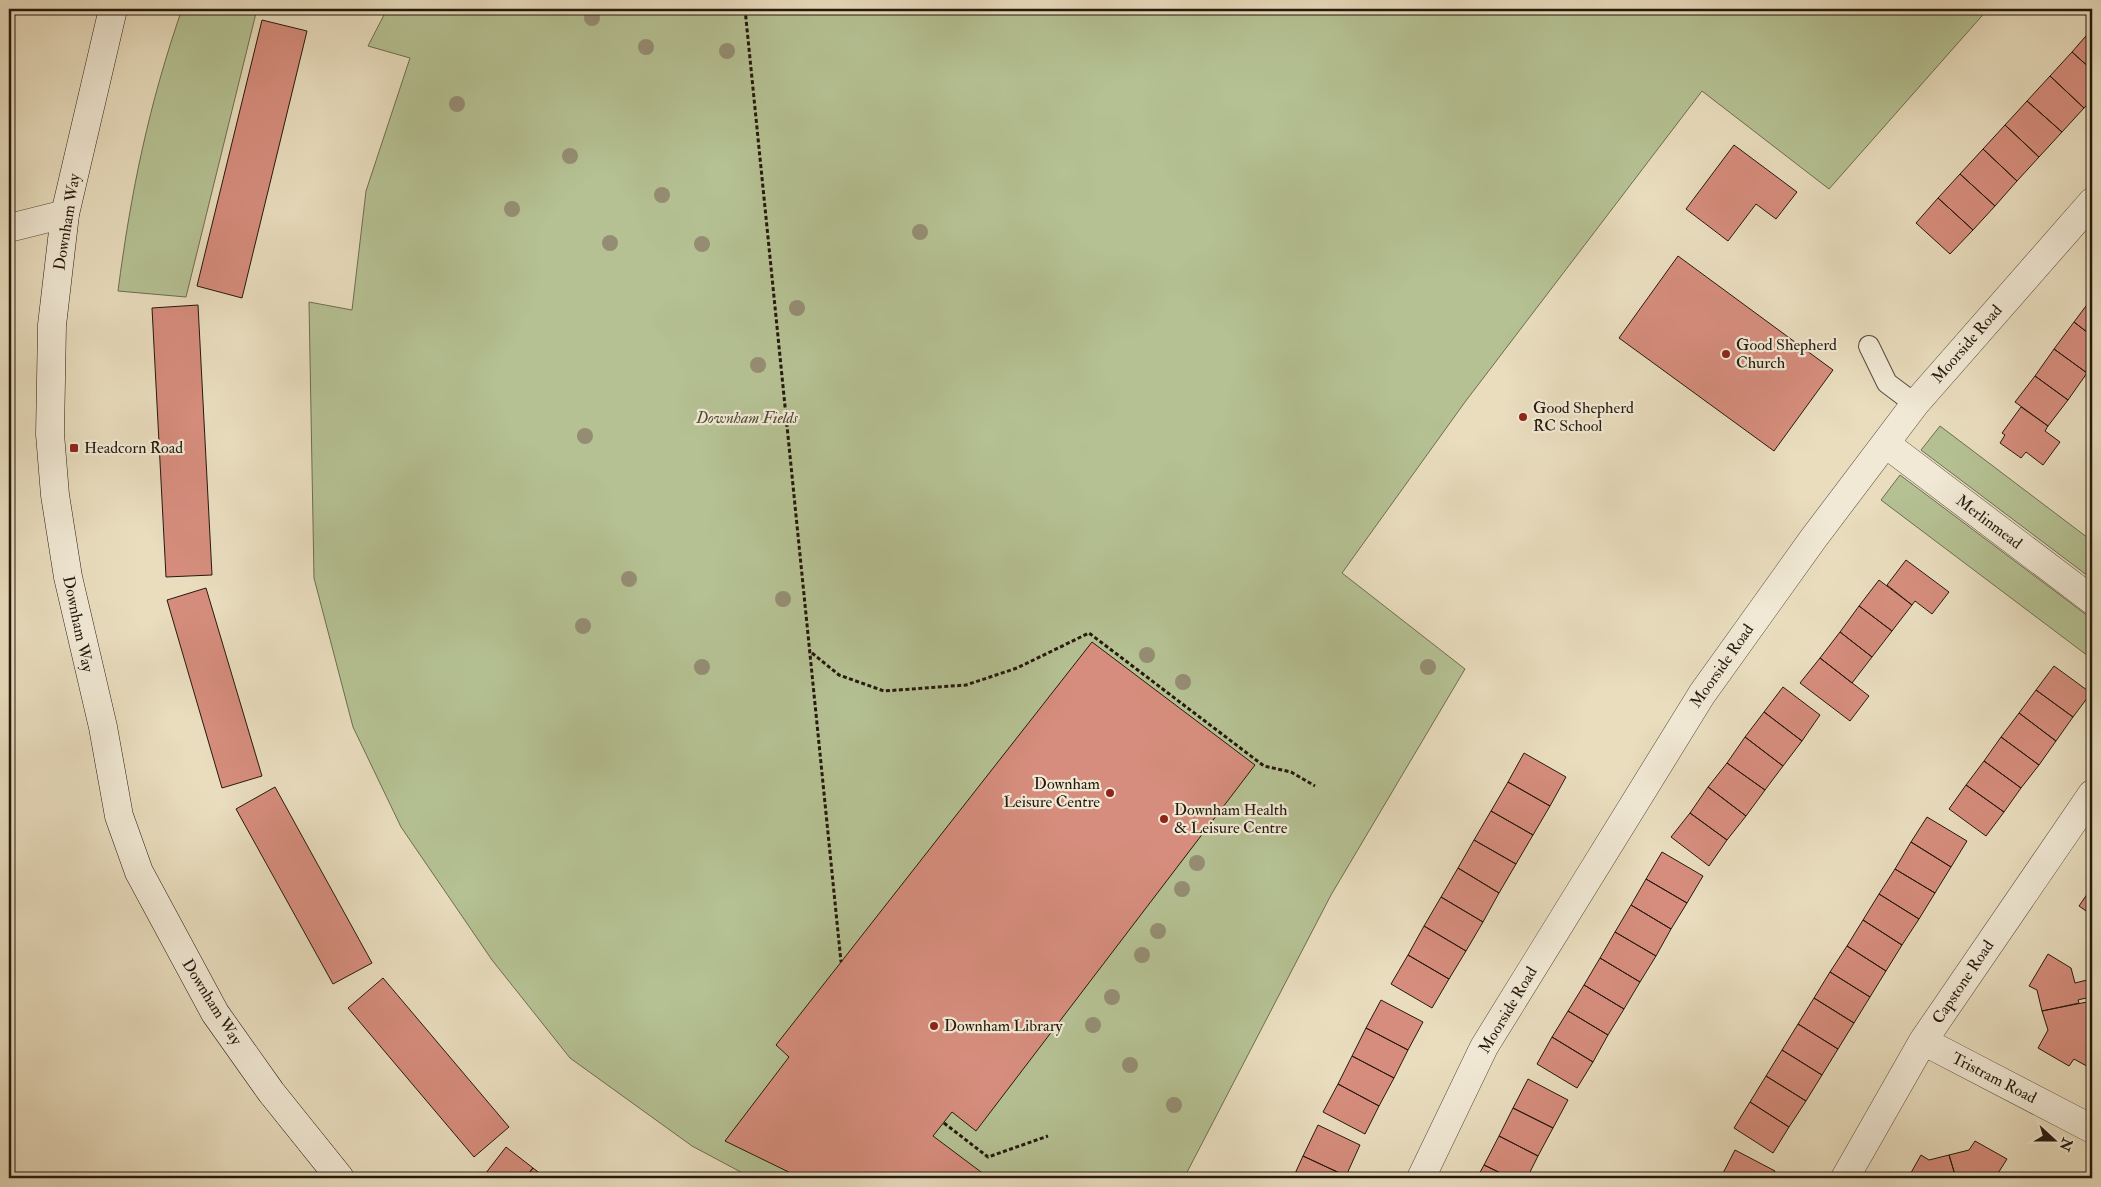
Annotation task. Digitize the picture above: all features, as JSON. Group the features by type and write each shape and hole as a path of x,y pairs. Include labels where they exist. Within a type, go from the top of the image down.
{"street":[{"name":"Downham Way","path":"113,9 65,214 52,325 50,434 68,577 120,816 139,872 215,1013 271,1092 340,1178"},
{"name":"Moorside Road","path":"1421,1178 1484,1047 1702,694 1813,539 1916,404 2092,202"},
{"path":"9,228 65,214"},
{"name":"Merlinmead","path":"1886,444 2092,600"},
{"name":"Capstone Road","path":"1846,1178 1923,1040 2092,794"},
{"name":"Tristram Road","path":"1923,1040 2092,1129"}],"lane":[{"path":"1869,346 1887,383 1916,404"}],"path":[{"path":"744,9 841,962"},
{"path":"811,653 839,675 884,691 893,691 966,685 1017,668 1089,633 1264,766 1291,772 1315,786"},
{"path":"944,1123 988,1157 1048,1136"}],"green space":[{"path":"182,9 257,9 186,297 118,291 142,148 170,44"},
{"name":"Downham Fields","path":"387,9 1988,9 1829,189 1702,91 1465,402 1342,573 1465,669 1331,895 1184,1178 752,1178 692,1146 570,1058 492,960 401,827 353,727 314,578 309,302 352,310 366,191 410,58 368,46"},
{"path":"1940,426 2092,541 2092,579 1921,450"},
{"path":"1900,475 2092,619 2092,659 1881,500"}],"building":[{"path":"262,20 307,31 242,298 197,286"},
{"path":"2092,29 2092,70 2072,52"},
{"path":"2072,52 2092,70 2092,99 2084,108 2050,76"},
{"path":"2050,76 2084,108 2062,132 2027,101"},
{"path":"2027,101 2062,132 2039,157 2005,125"},
{"path":"2005,125 2039,157 2017,181 1983,149"},
{"path":"1734,145 1797,192 1776,219 1756,204 1728,241 1686,209"},
{"path":"1983,149 2017,181 1995,206 1960,174"},
{"path":"1960,174 1995,206 1973,230 1938,198"},
{"path":"1938,198 1973,230 1950,254 1916,223"},
{"name":"Good Shepherd Church","path":"1678,256 1833,370 1774,451 1619,338"},
{"path":"2092,298 2092,336 2074,322"},
{"path":"198,305 212,575 166,577 152,308"},
{"path":"2074,322 2092,336 2092,367 2087,373 2054,349"},
{"path":"2054,349 2087,373 2068,400 2035,376"},
{"path":"2035,376 2068,400 2048,426 2015,402"},
{"path":"2021,407 2048,426 2045,431 2060,442 2043,465 2026,452 2021,458 2000,443 2005,435 2002,433"},
{"path":"1906,560 1949,592 1932,614 1915,601 1912,605 1887,585"},
{"path":"1879,580 1912,605 1892,631 1859,606"},
{"path":"206,588 262,776 222,788 167,600"},
{"path":"1859,606 1892,631 1872,657 1840,632"},
{"path":"1840,632 1872,657 1852,683 1820,658"},
{"path":"1092,642 1255,765 976,1131 952,1112 933,1136 989,1178 801,1178 725,1141 789,1057 776,1045"},
{"path":"1820,658 1869,696 1850,721 1800,683"},
{"path":"2054,666 2091,693 2073,717 2036,690"},
{"path":"1783,687 1820,715 1802,741 1764,712"},
{"path":"2036,690 2073,717 2056,741 2019,713"},
{"path":"1764,712 1802,741 1783,766 1745,737"},
{"path":"2019,713 2056,741 2039,765 2001,737"},
{"path":"1745,737 1783,766 1765,790 1727,763"},
{"path":"2001,737 2039,765 2021,788 1984,761"},
{"path":"1524,753 1566,777 1550,806 1508,782"},
{"path":"1984,761 2021,788 2004,812 1966,785"},
{"path":"1727,763 1765,790 1746,816 1708,787"},
{"path":"1508,782 1550,806 1533,835 1491,811"},
{"path":"1966,785 2004,812 1986,836 1949,809"},
{"path":"275,787 372,963 333,984 236,809"},
{"path":"1708,787 1746,816 1727,840 1690,813"},
{"path":"1491,811 1533,835 1516,864 1474,840"},
{"path":"1690,813 1727,840 1709,866 1671,837"},
{"path":"1927,817 1967,841 1951,867 1911,842"},
{"path":"1474,840 1516,864 1499,893 1458,868"},
{"path":"1911,842 1951,867 1935,893 1895,869"},
{"path":"1662,852 1703,876 1687,903 1646,879"},
{"path":"1458,868 1499,893 1483,922 1441,897"},
{"path":"1895,869 1935,893 1919,919 1879,894"},
{"path":"1646,879 1687,903 1671,929 1631,905"},
{"path":"2092,887 2092,915 2079,906"},
{"path":"1879,894 1919,919 1902,945 1863,920"},
{"path":"1441,897 1483,922 1466,951 1424,926"},
{"path":"1631,905 1671,929 1656,956 1615,932"},
{"path":"1863,920 1902,945 1886,971 1847,946"},
{"path":"1424,926 1466,951 1449,979 1408,955"},
{"path":"1615,932 1656,956 1640,982 1600,958"},
{"path":"1847,946 1886,971 1870,997 1830,972"},
{"path":"2048,954 2071,968 2075,983 2087,980 2090,997 2078,1000 2079,1003 2042,1011 2037,990 2029,986"},
{"path":"1408,955 1449,979 1432,1008 1391,984"},
{"path":"1600,958 1640,982 1624,1009 1584,985"},
{"path":"1830,972 1870,997 1854,1023 1814,998"},
{"path":"383,978 509,1127 474,1157 348,1008"},
{"path":"1584,985 1624,1009 1608,1035 1568,1011"},
{"path":"1814,998 1854,1023 1838,1049 1798,1024"},
{"path":"1381,1000 1423,1022 1408,1050 1366,1028"},
{"path":"2092,1001 2092,1030 2087,1031 2092,1037 2092,1069 2074,1059 2069,1066 2038,1048 2048,1030 2042,1011"},
{"path":"1568,1011 1608,1035 1593,1062 1552,1037"},
{"path":"1798,1024 1838,1049 1822,1075 1782,1050"},
{"path":"1366,1028 1408,1050 1394,1078 1352,1056"},
{"path":"1552,1037 1593,1062 1577,1088 1537,1064"},
{"path":"1782,1050 1822,1075 1806,1101 1766,1076"},
{"path":"1352,1056 1394,1078 1379,1106 1338,1084"},
{"path":"1766,1076 1806,1101 1789,1127 1750,1102"},
{"path":"1528,1079 1568,1100 1553,1128 1513,1108"},
{"path":"1338,1084 1379,1106 1365,1134 1323,1112"},
{"path":"1750,1102 1789,1127 1773,1153 1734,1128"},
{"path":"1513,1108 1553,1128 1538,1156 1499,1136"},
{"path":"1318,1125 1360,1145 1346,1176 1303,1156"},
{"path":"1499,1136 1538,1156 1527,1178 1511,1178 1484,1165"},
{"path":"1975,1141 2007,1159 1995,1178 1956,1178 1949,1155 1969,1150"},
{"path":"506,1147 533,1168 525,1178 482,1178"},
{"path":"1735,1150 1775,1171 1771,1178 1721,1177"},
{"path":"1921,1155 1929,1160 1949,1155 1956,1178 1908,1178"},
{"path":"1303,1156 1346,1176 1345,1178 1293,1178"},
{"path":"1484,1165 1511,1178 1477,1178"},
{"path":"533,1168 546,1178 525,1178"}],"place":[{"name":"Good Shepherd Church","path":"1726,354"},
{"name":"Good Shepherd RC School","path":"1523,417"},
{"name":"Headcorn Road","path":"74,448"},
{"name":"Downham Leisure Centre","path":"1110,793"},
{"name":"Downham Health & Leisure Centre","path":"1164,819"},
{"name":"Downham Library","path":"934,1026"}]}
